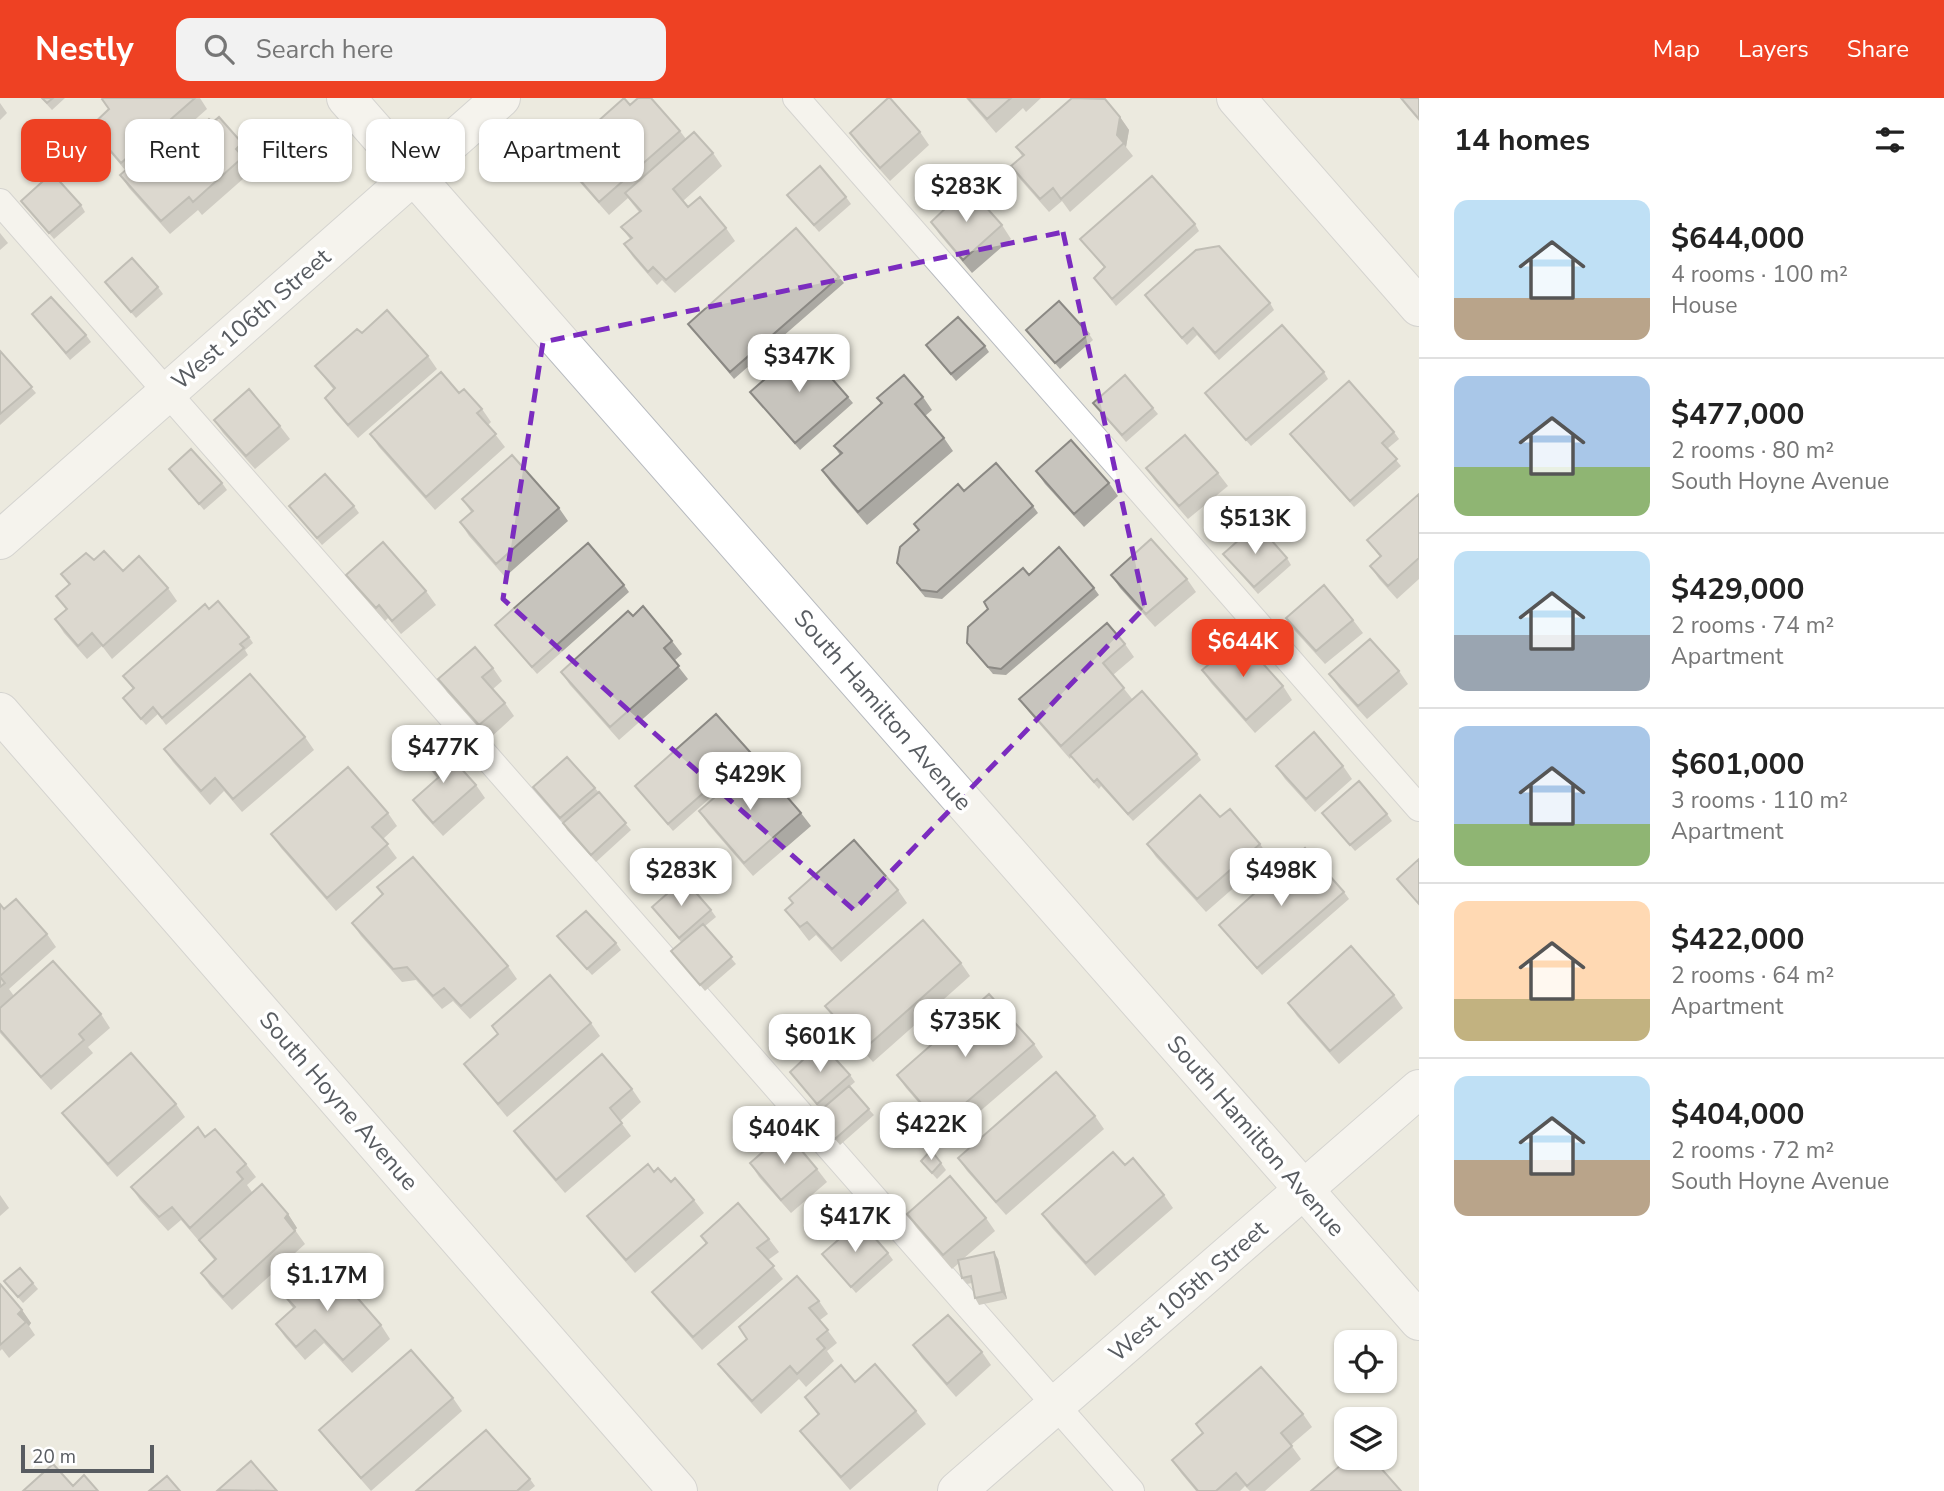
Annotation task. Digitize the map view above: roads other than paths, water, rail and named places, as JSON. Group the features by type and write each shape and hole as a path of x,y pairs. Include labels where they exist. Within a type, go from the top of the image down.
{"street":[{"name":"South Hamilton Avenue","path":"346,98 366,121"},
{"name":"West 106th Street","path":"465,130 501,98"},
{"path":"1236,98 1419,307"},
{"name":"West 106th Street","path":"0,540 407,182"},
{"name":"South Hamilton Avenue","path":"419,182 1419,1321"},
{"name":"South Hoyne Avenue","path":"0,712 678,1491"},
{"name":"West 105th Street","path":"957,1491 1419,1089"}],"lane":[{"path":"796,98 1419,808"},
{"path":"0,202 1131,1491"}]}
